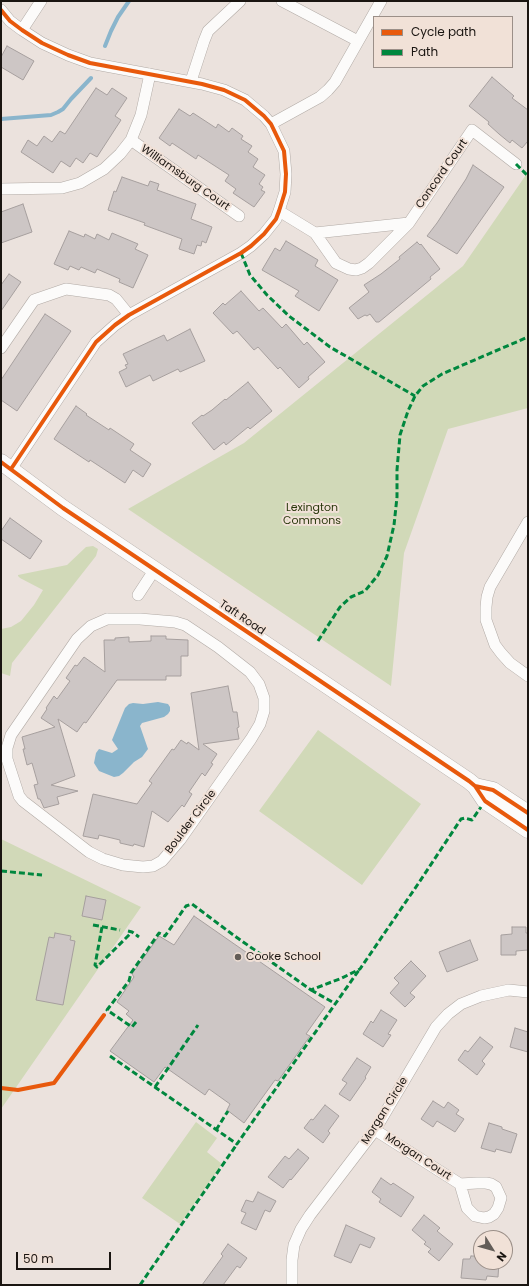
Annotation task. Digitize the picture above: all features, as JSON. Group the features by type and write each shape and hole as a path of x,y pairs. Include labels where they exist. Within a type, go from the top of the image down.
{"street":[{"path":"22,30 41,1"},
{"path":"191,81 208,31 240,1"},
{"path":"282,1 358,41"},
{"path":"271,124 320,97 328,90 335,82 381,1"},
{"path":"1,10 10,21 22,30 42,43 68,55 90,63 191,81 224,90 245,100 271,124 284,151 286,164 286,183 279,211 270,228 251,246 228,261 129,315 96,342 6,466"},
{"path":"1,189 62,188 80,183 104,169 120,154 131,140 141,115 150,74"},
{"name":"Concord Court","path":"279,211 314,233 336,263 342,267 356,270 369,263 409,223 472,130 516,164"},
{"name":"Williamsburg Court","path":"131,140 239,216"},
{"path":"314,233 409,223"},
{"path":"1,348 34,300 66,288 109,294 116,299 129,315"},
{"name":"Taft Road","path":"6,466 63,508 475,786 485,801 528,830"},
{"path":"528,522 490,587 486,607 486,620 496,645 510,663 528,676"},
{"path":"138,595 155,569"},
{"name":"Boulder Circle","path":"107,619 140,619 175,622 185,626 218,647 250,672 259,684 264,698 264,711 260,724 251,739 180,840 162,861 153,866 143,867 122,865 103,859 89,852 23,801 19,796 7,759 7,748 11,735 76,639 91,626 107,619"},
{"name":"Taft Road","path":"475,786 494,790 528,813"},
{"name":"Morgan Circle","path":"292,1285 292,1260 294,1245 301,1229 375,1130 436,1026 461,1004 481,996 510,990 528,992"},
{"name":"Morgan Court","path":"375,1130 460,1184"}],"green space":[{"name":"Lexington Commons","path":"528,172 528,408 448,429 404,553 391,686 128,509 244,443 463,266"},
{"path":"93,546 98,549 96,556 12,663 10,676 1,673 1,629 11,627 21,621 34,605 43,590 20,578 18,575 67,565 86,547"},
{"path":"318,730 421,804 362,885 259,811"},
{"path":"1,839 141,907 1,1109"},
{"path":"196,1122 217,1138 207,1152 222,1164 180,1224 142,1198"}],"water":[{"path":"158,702 168,704 170,711 164,717 142,723 140,726 148,749 142,757 134,762 119,776 114,777 99,771 94,763 96,753 99,749 112,753 118,749 112,740 125,708 129,704 133,703 143,704"}],"building":[{"path":"7,46 34,61 23,80 1,67 1,57"},
{"path":"492,77 514,96 512,98 528,110 528,141 522,148 512,140 510,143 488,124 489,122 469,106"},
{"path":"96,88 107,95 112,88 127,98 115,116 121,120 97,157 90,153 83,163 76,158 70,167 61,161 53,173 21,152 28,140 37,146 44,136 52,142 60,131 65,134"},
{"path":"179,109 190,116 193,113 216,128 218,124 229,132 232,128 243,136 241,139 252,146 248,152 258,159 253,167 265,175 259,184 263,187 261,190 265,192 254,207 233,193 236,189 225,181 229,175 198,155 196,159 172,143 170,146 159,138"},
{"path":"473,165 504,187 457,254 427,236 466,179"},
{"path":"122,177 148,186 150,181 159,184 157,190 196,204 191,219 212,227 206,243 202,241 201,246 197,245 194,254 179,249 182,239 144,225 145,223 108,210 114,191 116,192"},
{"path":"23,204 32,232 1,243 1,212"},
{"path":"69,231 84,237 85,234 95,239 97,234 109,240 112,233 138,244 135,249 148,255 133,288 119,282 120,279 97,269 95,273 81,267 79,270 70,266 68,270 54,264"},
{"path":"286,241 318,260 315,266 338,280 319,311 295,296 299,291 262,270 275,248 280,251"},
{"path":"417,242 420,245 421,244 440,269 430,277 431,279 379,322 376,322 370,314 358,319 349,308 369,292 364,285 400,259 399,257"},
{"path":"9,274 21,282 1,311 1,285"},
{"path":"241,291 259,311 263,308 282,328 286,324 304,345 307,342 325,362 308,377 309,379 299,388 280,367 278,369 258,347 254,350 237,331 233,334 213,313 223,303 225,305"},
{"path":"45,314 71,331 17,411 1,400 1,380"},
{"path":"190,329 205,361 180,372 178,369 153,381 150,375 126,387 119,372 127,368 125,365 128,364 123,354 164,335 167,341"},
{"path":"248,382 272,411 250,429 248,427 226,445 224,442 214,450 192,423 202,415 203,416 212,410 225,399 226,400"},
{"path":"76,406 87,414 86,415 109,430 110,428 134,444 130,450 151,464 143,477 133,470 125,483 54,439"},
{"path":"10,518 42,541 30,559 1,539 1,531"},
{"path":"151,636 166,636 166,639 188,640 188,656 181,656 181,676 166,676 166,680 117,680 86,723 84,722 77,732 58,719 75,776 51,785 78,791 57,797 59,804 44,808 40,799 38,799 34,785 38,784 32,763 27,765 22,737 55,727 41,718 54,696 57,699 70,681 66,678 75,665 77,666 84,657 105,672 104,640 115,640 115,638 129,637 129,642 151,641"},
{"path":"228,686 233,712 237,712 239,739 203,744 217,754 211,763 213,764 205,776 202,773 189,792 192,794 184,807 182,805 168,822 152,811 144,847 134,844 133,846 120,843 120,840 99,835 98,839 83,836 93,794 137,804 152,783 149,781 172,749 174,750 181,740 187,744 188,742 199,750 191,693"},
{"path":"86,896 106,900 102,920 82,916"},
{"path":"194,916 325,1007 306,1034 310,1036 278,1081 275,1080 244,1123 227,1110 230,1104 209,1089 205,1095 165,1067 154,1082 110,1051 133,1020 126,1014 129,1011 117,1002 134,977 132,974 159,936 174,945"},
{"path":"512,927 526,927 526,933 528,933 528,950 516,951 516,955 501,955 501,935 512,934"},
{"path":"55,933 71,936 70,940 75,941 63,1005 36,1000 49,937 54,938"},
{"path":"470,940 478,960 447,972 439,952"},
{"path":"411,961 426,976 410,993 415,997 405,1007 390,993 399,983 394,978"},
{"path":"381,1010 397,1020 388,1034 391,1035 383,1047 363,1034 371,1021 373,1023"},
{"path":"515,1028 528,1032 528,1052 510,1047"},
{"path":"480,1037 493,1047 482,1061 485,1064 477,1075 458,1060 465,1050 468,1052"},
{"path":"357,1058 371,1067 365,1077 366,1078 350,1101 339,1094 347,1083 342,1080"},
{"path":"433,1101 444,1108 448,1102 459,1110 456,1114 464,1119 455,1132 437,1121 433,1127 421,1119"},
{"path":"325,1105 339,1116 328,1131 330,1133 323,1143 304,1128 311,1119 313,1120"},
{"path":"489,1123 517,1134 511,1153 496,1149 495,1152 481,1148"},
{"path":"298,1149 309,1158 283,1188 268,1177 285,1156 289,1159"},
{"path":"381,1178 391,1185 393,1183 414,1197 401,1217 379,1202 381,1199 372,1192"},
{"path":"258,1192 276,1201 270,1212 265,1210 256,1230 241,1223 246,1213 241,1211 246,1200 253,1202"},
{"path":"424,1215 440,1228 437,1231 453,1244 439,1261 428,1252 431,1249 424,1244 426,1242 412,1230"},
{"path":"346,1225 375,1238 370,1248 360,1244 351,1263 334,1256"},
{"path":"228,1244 247,1258 240,1268 237,1266 223,1285 202,1285 223,1256 221,1254"},
{"path":"471,1256 473,1256 473,1270 498,1270 498,1277 487,1276 486,1280 461,1278 463,1259 470,1259"}],"waterway":[{"path":"105,46 118,17 129,1"},
{"path":"1,119 51,115 58,112 63,109 91,78"}],"marked path":[{"path":"516,164 528,176"},
{"path":"241,253 250,275 267,295 289,316 330,347 415,396"},
{"path":"318,641 340,607 351,597 365,591 378,575 387,556 394,525 400,435 415,396 423,386 442,374 528,337"},
{"path":"136,1022 132,1027 107,1010 129,981 131,973 159,933 165,936 186,906 192,904 311,990 360,969 461,819 465,818 472,820 481,807"},
{"path":"1,871 42,875"},
{"path":"93,925 120,930"},
{"path":"102,927 95,965 97,967 132,932"},
{"path":"128,931 139,937"},
{"path":"110,1056 237,1144 359,970"},
{"path":"311,990 336,1004"},
{"path":"155,1087 198,1025"},
{"path":"216,1130 228,1111"},
{"path":"140,1285 237,1144"}],"cycle path":[{"path":"1,10 10,21 22,30 42,43 68,55 90,63 202,84 224,90 245,100 271,124 284,151 286,174 285,192 279,211 276,219 264,234 241,253 129,315 96,342 11,469"},
{"path":"1,462 63,508 475,786 493,790 528,813"},
{"path":"475,786 485,801 528,830"},
{"path":"1,1088 18,1090 54,1083 104,1015"}],"place":[{"name":"Cooke School","path":"238,957"}]}
